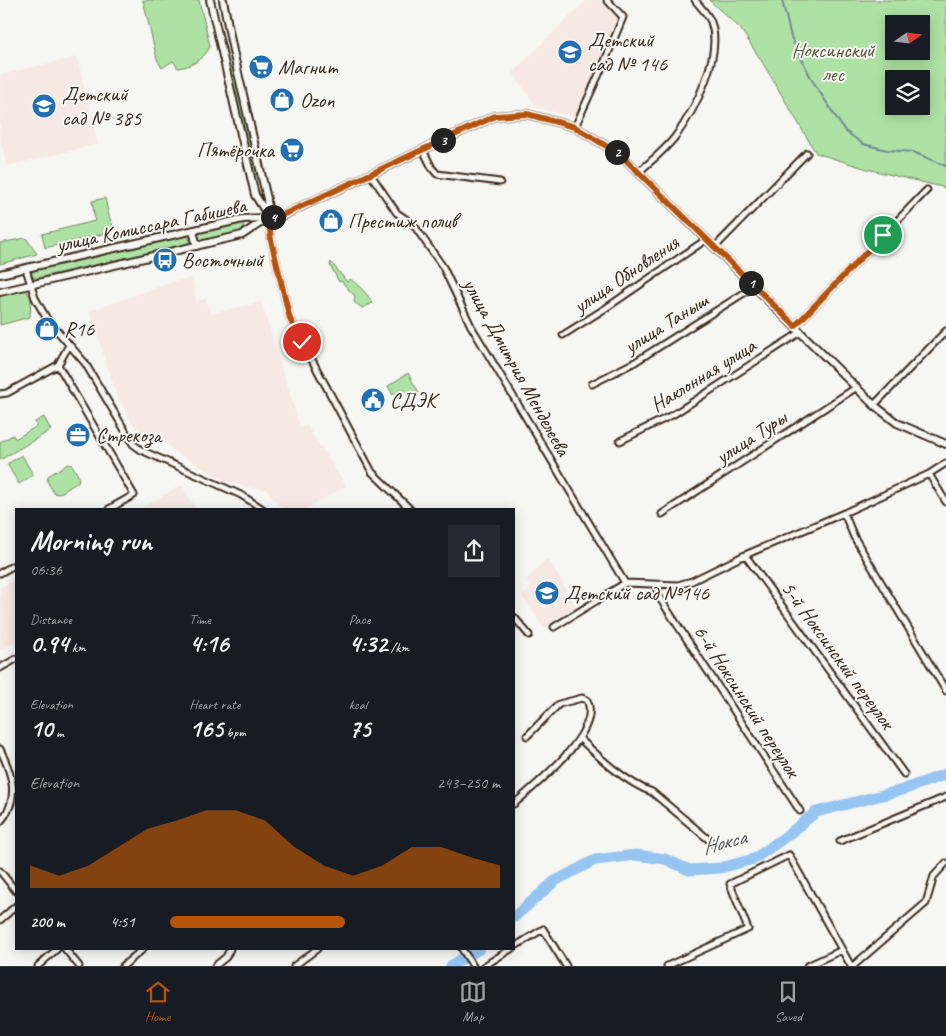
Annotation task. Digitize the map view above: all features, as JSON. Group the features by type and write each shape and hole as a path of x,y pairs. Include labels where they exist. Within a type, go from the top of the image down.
{"street":[{"path":"210,0 256,196 269,218"},
{"path":"223,0 235,62 267,199 271,240 290,319 372,472 409,508"},
{"path":"575,127 605,61 622,17 607,0"},
{"path":"639,172 674,137 699,95 709,70 715,39 711,20 696,0"},
{"path":"226,65 235,62"},
{"path":"269,218 279,216 370,175 495,116 527,114 575,127 621,155 874,405 897,423 946,444"},
{"path":"423,150 437,174 500,182"},
{"name":"улица Обновления","path":"715,247 807,152"},
{"name":"улица Дмитрия Менделеева","path":"370,175 397,214 413,224 443,268 471,326 625,583"},
{"path":"795,326 928,190"},
{"name":"улица Комиссара Габишева","path":"0,274 243,219 269,218"},
{"name":"улица Комиссара Габишева","path":"0,292 242,235 269,218"},
{"path":"193,231 197,246"},
{"name":"улица Обновления","path":"563,335 707,239"},
{"path":"26,268 35,298 47,319 85,363 133,444 137,448 241,495 261,508"},
{"name":"улица Таныш","path":"592,384 635,362 755,286"},
{"path":"874,405 946,331"},
{"name":"Наклонная улица","path":"620,441 674,414 801,332"},
{"path":"0,394 7,393 58,365 69,345"},
{"path":"58,365 134,495 111,508"},
{"name":"улица Туры","path":"662,514 857,387"},
{"path":"554,627 625,583 678,585 692,581 745,555 929,474 946,463"},
{"path":"929,474 946,502"},
{"path":"844,513 854,537 946,691"},
{"name":"5-й Ноксинский переулок","path":"745,555 904,774"},
{"path":"0,574 15,565"},
{"name":"6-й Ноксинский переулок","path":"662,584 657,589 657,594 800,811"},
{"path":"515,618 529,634"},
{"path":"0,668 15,660"},
{"path":"515,803 560,762 579,738 588,723 590,714 587,700 582,698 559,704 527,736"},
{"path":"579,738 604,761 642,789 652,792 714,844"},
{"path":"0,749 8,766 14,788 9,812 0,822"},
{"path":"840,841 946,797"},
{"path":"667,966 748,929 730,884 789,855 852,966 926,903 934,876 946,863"},
{"path":"0,871 15,889"},
{"path":"0,920 15,907"},
{"path":"515,946 543,929 566,966"},
{"path":"38,966 56,950"},
{"path":"66,950 79,966"},
{"path":"123,966 142,950"},
{"path":"215,966 226,957 230,950"},
{"path":"294,966 315,950"},
{"path":"463,950 473,966"},
{"path":"484,966 491,964 509,950"},
{"path":"807,966 842,950"}],"shaded area":[{"name":"Детский сад № 146","path":"587,0 600,0 619,15 610,44 576,117 537,108 513,72"},
{"name":"Детский сад № 385","path":"77,57 98,144 7,166 0,137 0,75"},
{"path":"192,278 196,301 206,299 211,314 261,302 300,427 307,426 346,486 307,508 281,508 266,489 255,489 224,481 173,450 162,439 145,445 117,396 90,311 176,281"},
{"path":"182,485 195,508 142,508"},
{"name":"Детский сад №146","path":"548,559 576,606 544,628 522,596 531,588 526,581"},
{"path":"15,580 15,642 0,651 0,588"}],"green space":[{"path":"143,0 199,0 210,46 205,55 197,62 187,66 178,68 173,61 162,68 157,59"},
{"name":"Ноксинский лес","path":"709,0 946,0 946,188 867,169 816,153 740,28"},
{"path":"233,67 258,174 253,175 228,69"},
{"path":"105,198 115,231 45,248 42,234 95,221 92,201"},
{"path":"243,222 245,231 201,241 199,241 196,235 199,232"},
{"path":"185,235 190,239 190,242 187,244 36,278 33,278 31,275 35,270"},
{"path":"26,238 37,254 0,264 0,243"},
{"path":"331,262 347,282 350,279 353,281 373,303 362,308 354,302 355,296 341,281 339,282 330,265"},
{"path":"24,289 31,297 30,317 0,325 0,295"},
{"path":"408,373 419,393 409,398 404,388 393,395 388,386"},
{"path":"44,417 51,430 0,460 0,442 13,435 15,439 37,426 35,422"},
{"path":"22,455 33,475 19,484 7,464"},
{"path":"68,464 72,465 79,477 78,482 59,494 54,493 47,481 48,476"}],"waterway":[{"path":"782,0 791,37 812,80 845,131 863,144 887,150 913,152 946,166"},
{"name":"Нокса","path":"515,916 555,881 595,860 636,855 665,859 689,870 720,868 754,859 816,812 902,790 946,774"},
{"name":"Нокса","path":"451,966 477,950"}],"place":[{"name":"Детский сад № 146","path":"570,52"},
{"name":"Магнит","path":"261,67"},
{"name":"Ozon","path":"282,100"},
{"name":"Детский сад № 385","path":"44,106"},
{"name":"Пятёрочка","path":"292,150"},
{"name":"Престиж полив","path":"331,221"},
{"name":"Восточный","path":"165,260"},
{"name":"R16","path":"47,329"},
{"name":"СДЭК","path":"373,400"},
{"name":"Стрекоза","path":"78,435"},
{"name":"Детский сад №146","path":"547,593"}],"route":[{"path":"302,342 290,319 271,240 269,218 287,213 495,116 527,114 575,127 621,155 795,326 883,235"}]}
